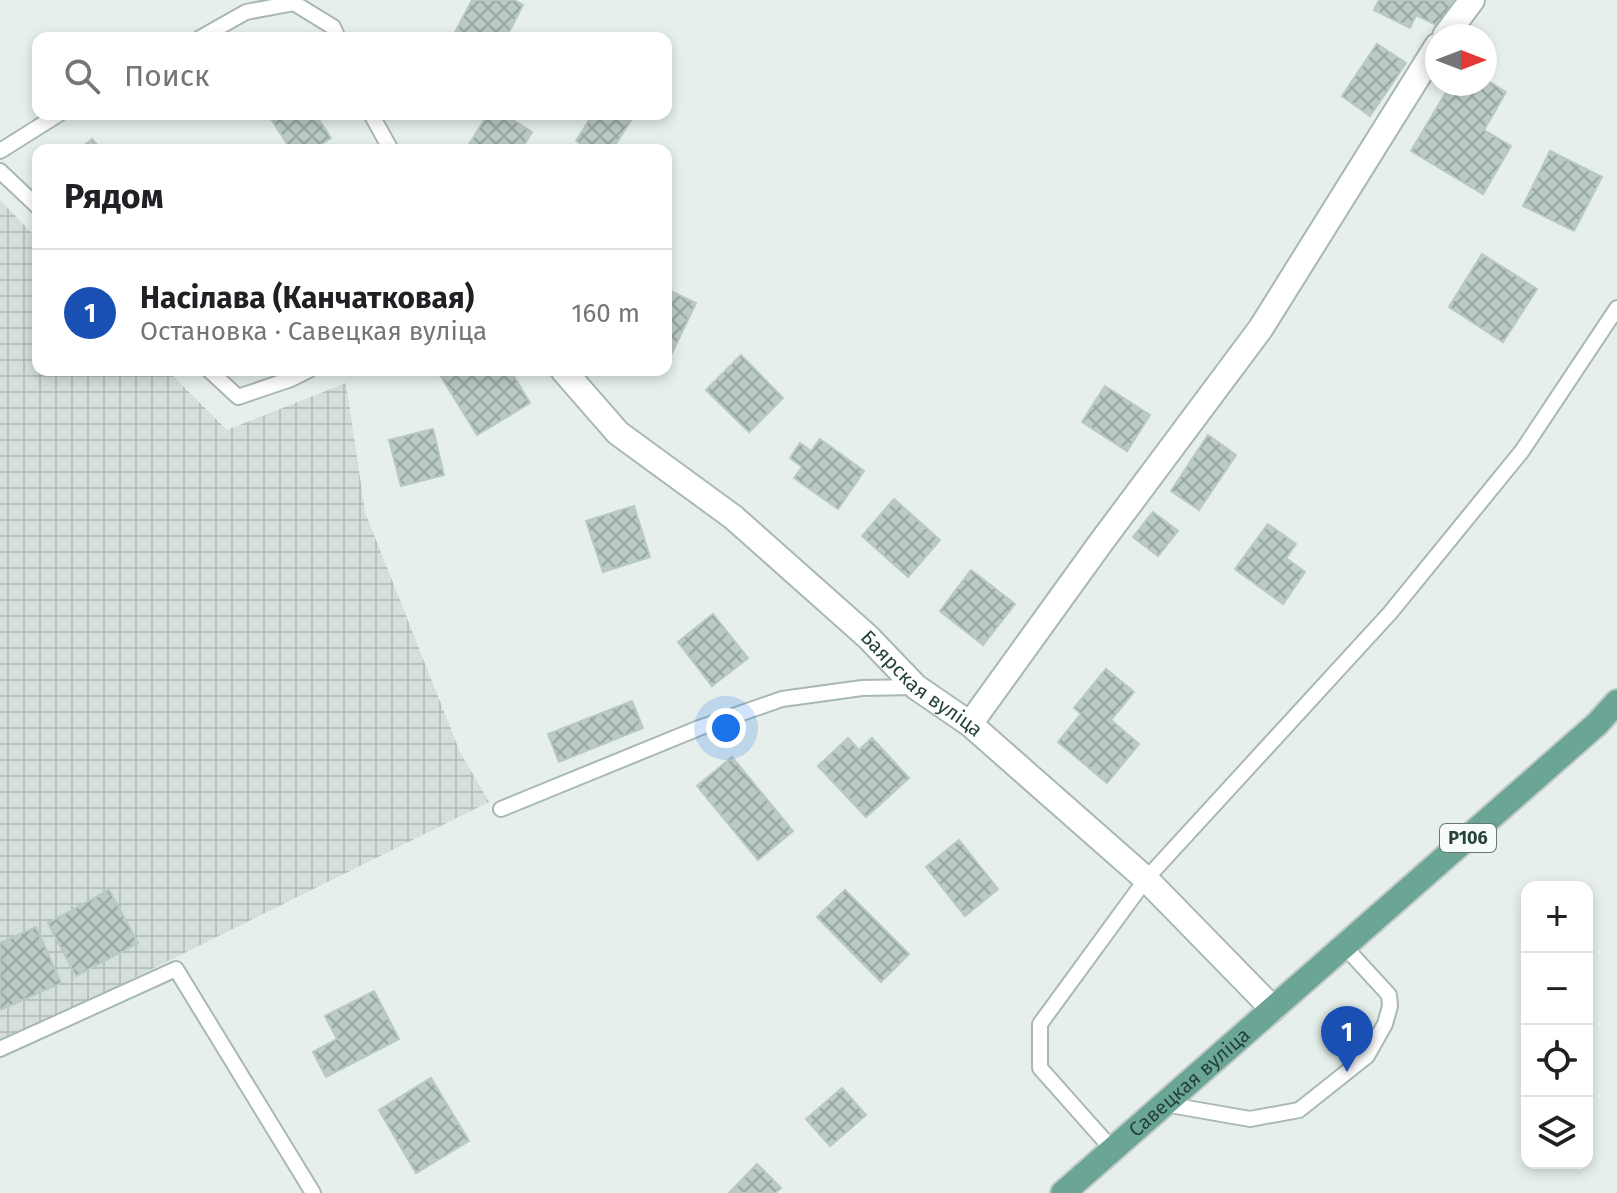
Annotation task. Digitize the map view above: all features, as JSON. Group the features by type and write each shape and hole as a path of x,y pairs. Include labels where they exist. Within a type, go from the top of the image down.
{"main road":[{"name":"Р106","path":"1344,946 1597,724 1617,702"},
{"name":"Савецкая вуліца","path":"1063,1193 1344,946"}],"street":[{"path":"1454,24 1472,0"},
{"path":"970,724 1261,328 1425,65"},
{"name":"Баярская вуліца","path":"568,376 618,433 733,517 868,637 916,687 970,724 1146,879 1273,1009"}],"lane":[{"path":"211,32 246,12 294,3 333,27 335,32"},
{"path":"0,151 49,120"},
{"path":"374,120 388,144"},
{"path":"0,171 32,201"},
{"path":"1112,1149 1040,1068 1040,1024 1146,879 1399,601 1522,451 1617,308"},
{"path":"215,376 238,397 297,376"},
{"path":"501,809 699,728 782,699 862,688 916,687"},
{"path":"1164,1104 1250,1119 1299,1110 1367,1056 1385,1024 1390,1006 1389,995 1344,946"},
{"path":"0,1049 176,969 313,1193"}],"shaded area":[{"path":"0,200 32,233 32,376 173,376 227,430 346,383 365,512 460,752 489,802 0,1042"}],"building":[{"path":"472,0 514,0 523,5 509,32 455,32"},
{"path":"1379,0 1453,0 1441,24 1434,24 1416,15 1410,28 1374,10"},
{"path":"1377,44 1406,63 1370,116 1342,96"},
{"path":"1497,86 1506,92 1484,130 1511,146 1483,194 1411,151 1444,96 1497,96"},
{"path":"272,120 319,120 331,138 322,144 287,144"},
{"path":"484,120 513,120 532,132 525,144 469,144"},
{"path":"589,120 631,120 616,144 581,144 576,141"},
{"path":"1550,151 1602,177 1574,231 1523,206"},
{"path":"1482,254 1537,289 1503,342 1449,307"},
{"path":"672,292 696,303 672,353"},
{"path":"741,355 783,398 749,432 706,390"},
{"path":"441,376 514,376 530,403 477,435"},
{"path":"1105,386 1150,415 1127,451 1082,422"},
{"path":"433,429 444,475 401,486 389,440"},
{"path":"1208,435 1236,455 1199,510 1171,491"},
{"path":"820,439 864,471 838,509 794,478 802,467 790,458 800,443 811,451"},
{"path":"894,499 940,540 908,577 862,536"},
{"path":"634,506 650,557 603,572 586,521"},
{"path":"1153,512 1178,531 1158,556 1133,537"},
{"path":"1268,524 1296,544 1286,558 1305,572 1283,604 1235,569"},
{"path":"971,570 1015,604 983,645 940,611"},
{"path":"713,614 748,658 712,686 678,642"},
{"path":"1106,669 1134,692 1111,720 1139,744 1107,783 1058,742 1081,714 1074,708"},
{"path":"632,701 643,728 559,762 548,734"},
{"path":"848,738 859,750 872,738 909,778 866,817 818,766"},
{"path":"732,757 793,831 758,860 697,786"},
{"path":"959,840 998,889 965,916 926,867"},
{"path":"109,890 138,943 76,976 48,923"},
{"path":"845,890 909,954 881,982 817,917"},
{"path":"36,927 61,983 0,1010 0,943"},
{"path":"374,991 399,1039 326,1077 313,1052 337,1039 325,1016"},
{"path":"431,1078 469,1141 416,1173 379,1110"},
{"path":"842,1088 866,1115 830,1146 806,1119"},
{"path":"757,1164 781,1188 775,1193 729,1193"}],"place":[{"name":"Насілава (Канчатковая)","path":"1347,1072"}]}
